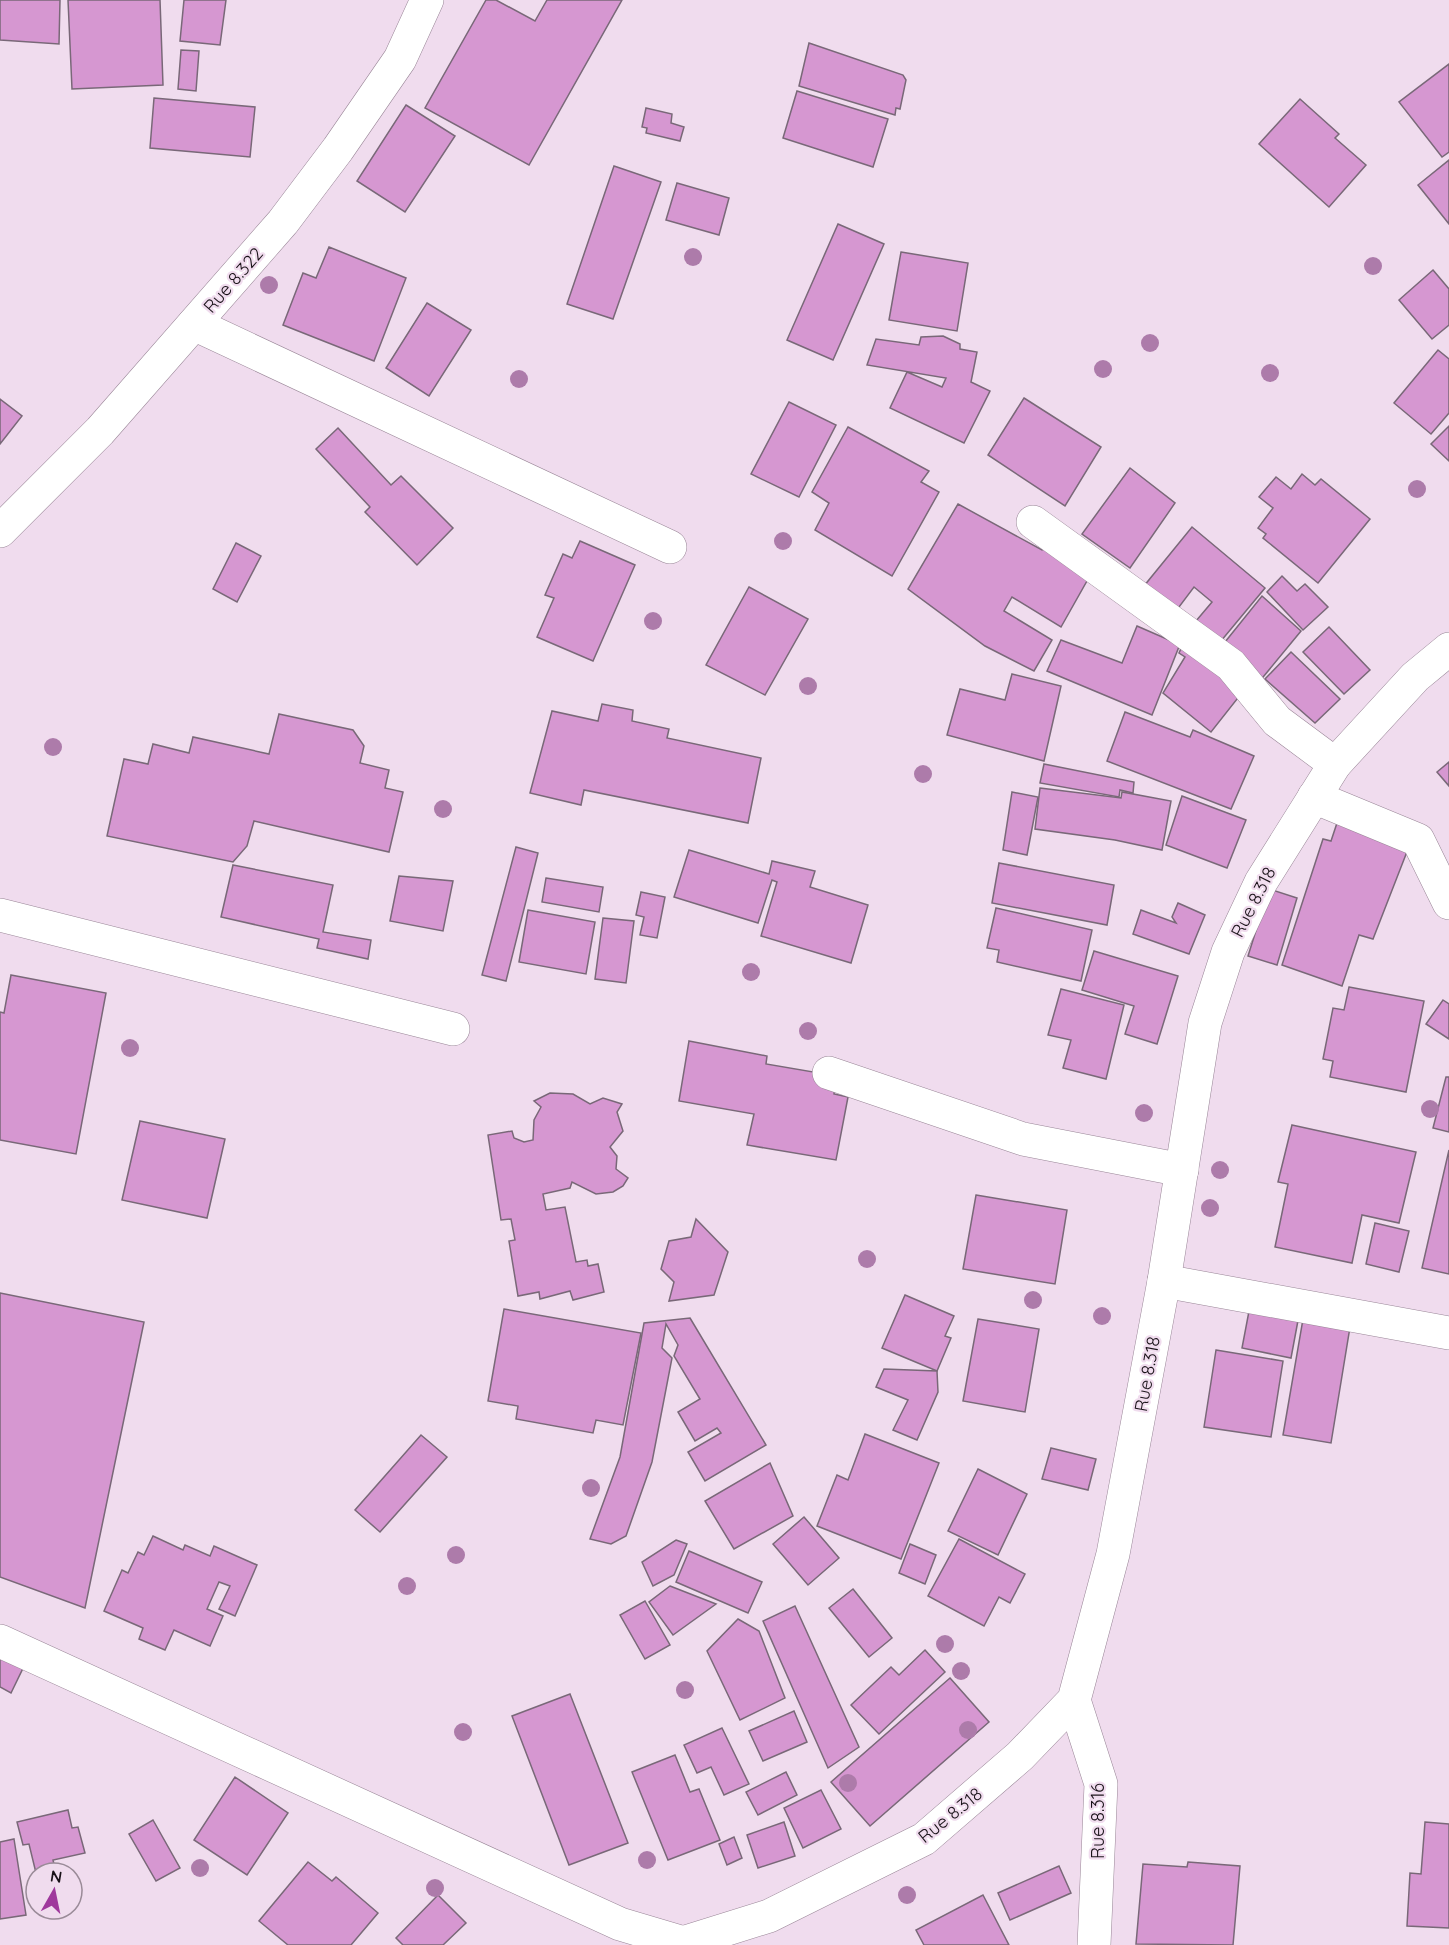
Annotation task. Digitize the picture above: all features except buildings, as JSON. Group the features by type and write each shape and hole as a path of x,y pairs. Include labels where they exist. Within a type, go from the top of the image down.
{"street":[{"name":"Rue 8.322","path":"0,531 100,431 283,222 338,149 400,59 427,0"},
{"path":"194,324 670,547"},
{"path":"1033,522 1231,665 1277,720 1335,764"},
{"name":"Rue 8.318","path":"680,1944 769,1916 924,1839 1020,1756 1074,1700 1113,1554 1164,1281 1206,1023 1228,952 1261,882 1335,764 1415,678 1449,649"},
{"path":"1314,797 1418,840 1449,903"},
{"path":"0,915 453,1029"},
{"path":"829,1072 1023,1139 1182,1170"},
{"path":"1164,1281 1449,1333"},
{"path":"0,1641 620,1923 680,1944"},
{"name":"Rue 8.316","path":"1074,1700 1101,1784 1094,1945"}]}
